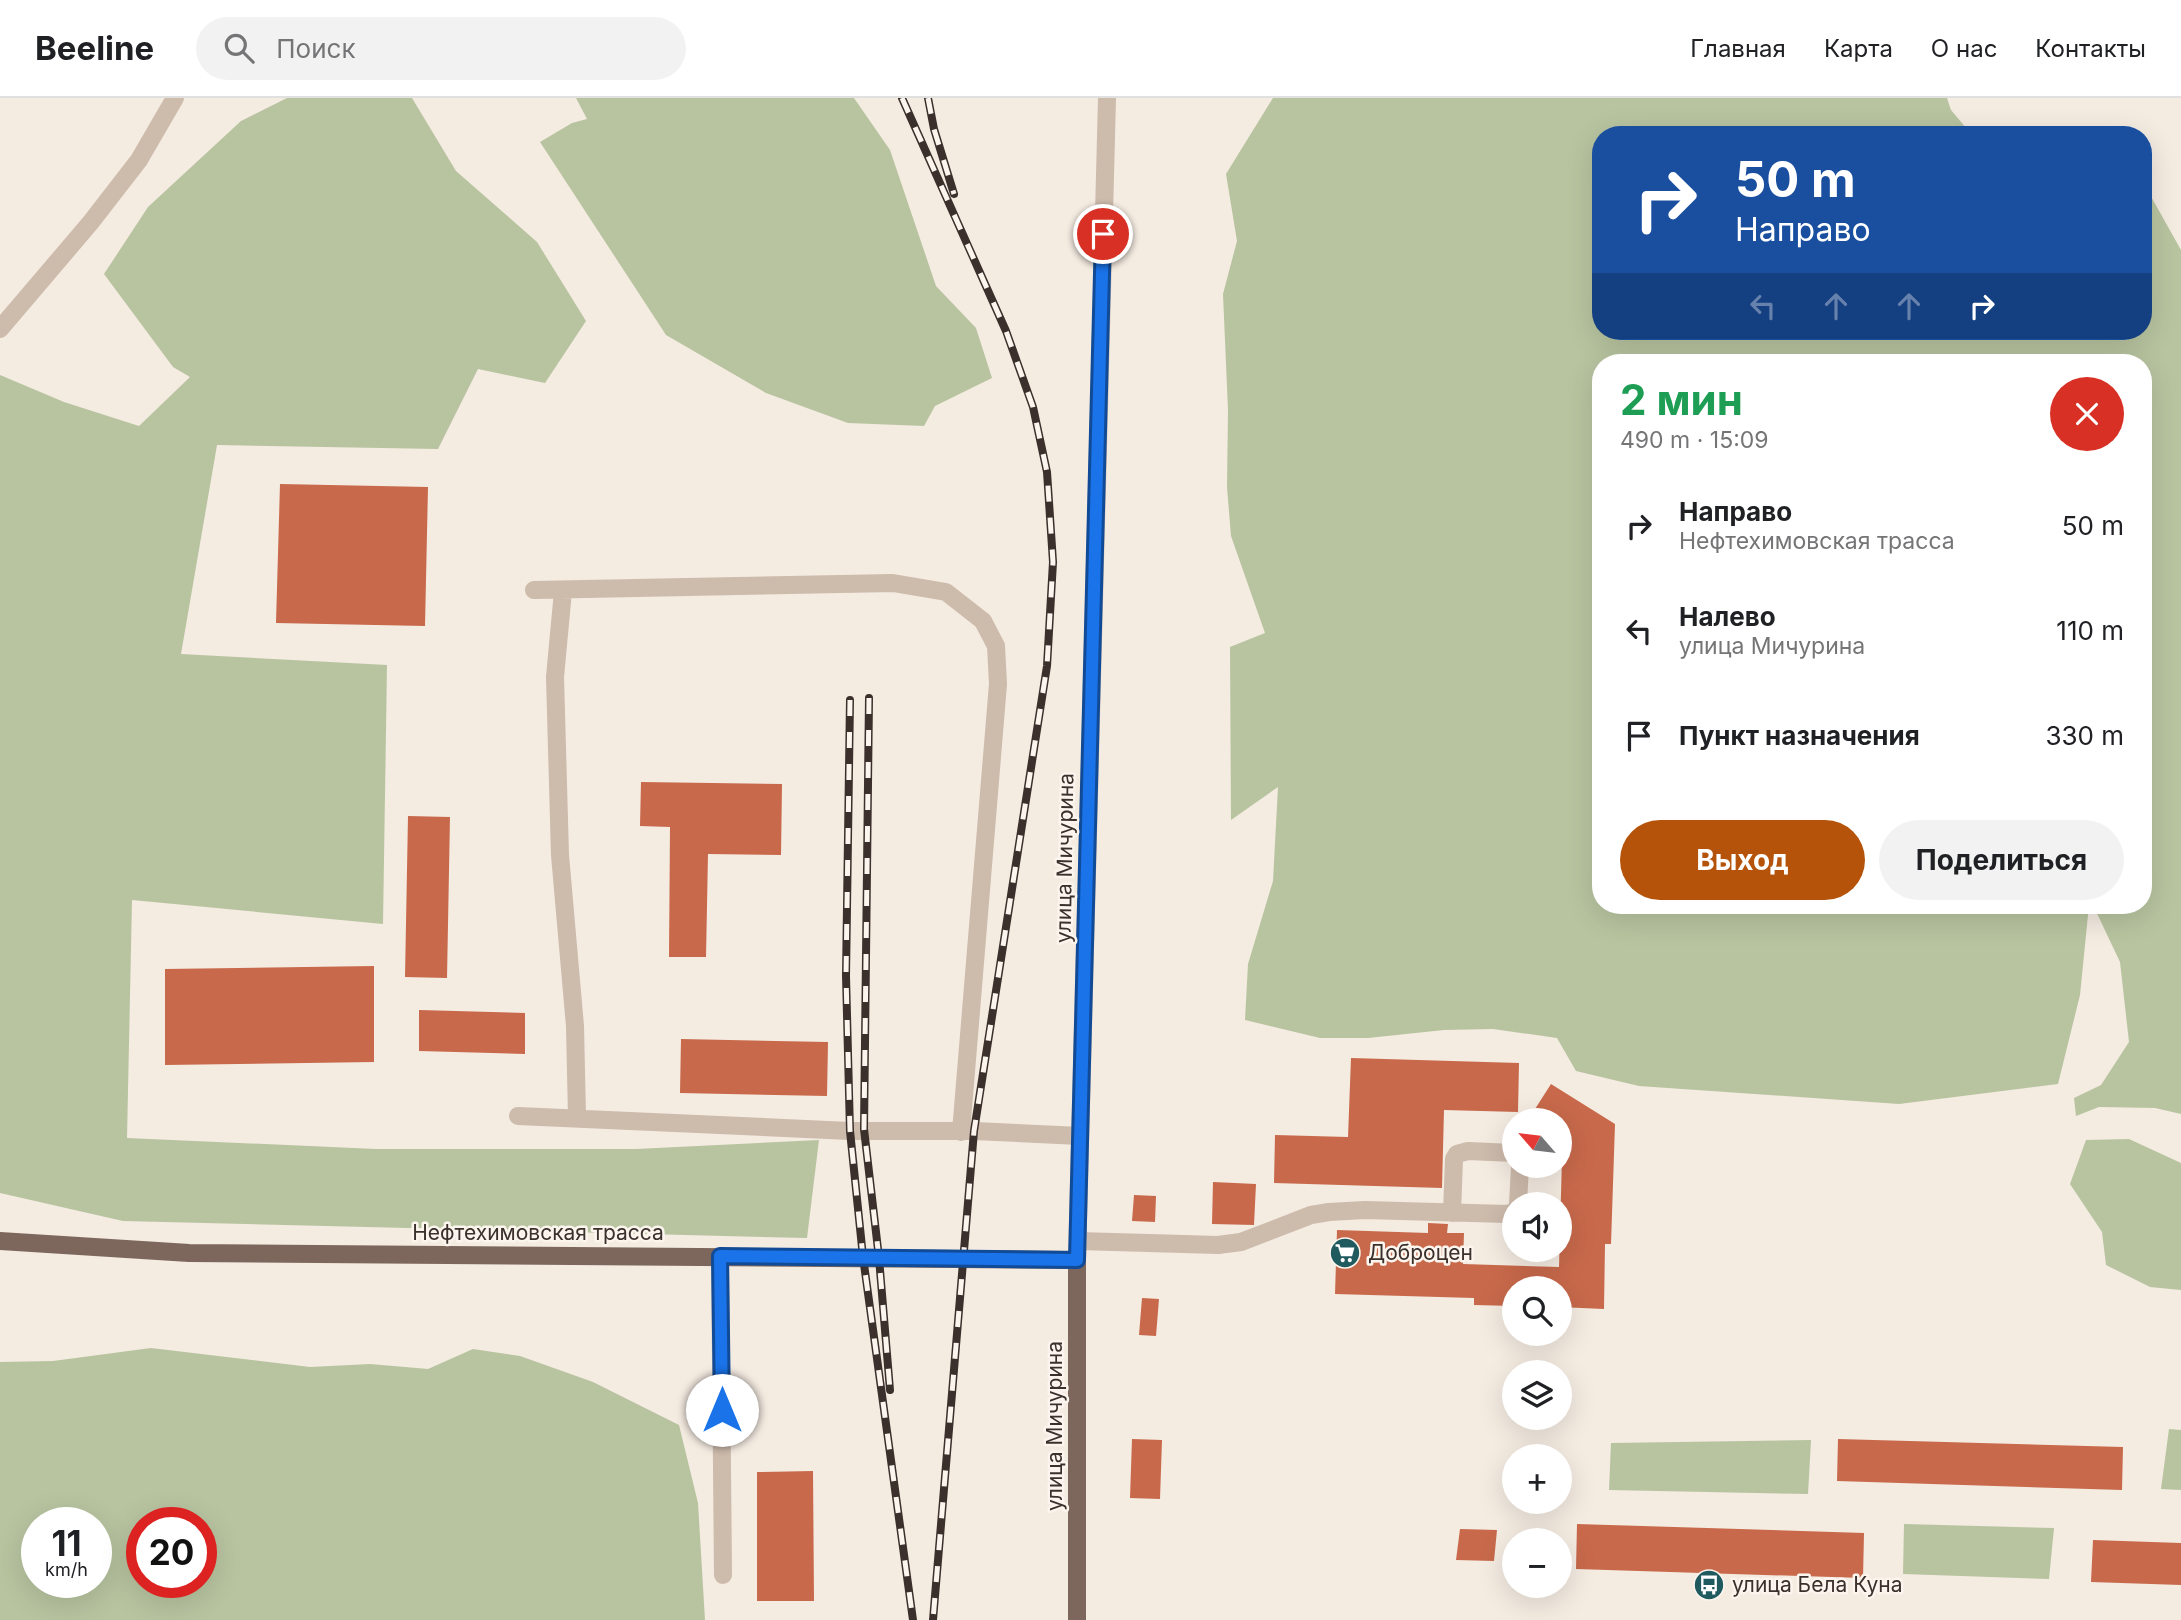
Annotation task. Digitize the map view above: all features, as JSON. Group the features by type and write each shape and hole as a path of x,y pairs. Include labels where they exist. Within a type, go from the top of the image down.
{"main road":[{"name":"Нефтехимовская трасса","path":"0,1241 189,1253 1077,1260"},
{"name":"улица Мичурина","path":"1077,1260 1077,1620"}],"street":[{"path":"0,329 91,222 139,160 175,98"},
{"name":"улица Мичурина","path":"1077,1260 1107,98"},
{"path":"534,590 893,583 946,592 983,621 996,646 998,684 961,1132"},
{"path":"563,591 555,677 560,855 575,1026 577,1117"},
{"path":"518,1116 850,1130 1080,1136"},
{"path":"1452,1213 1454,1158 1457,1154 1468,1151 1502,1152"},
{"path":"1078,1241 1218,1245 1241,1242 1311,1215 1329,1212 1502,1214"},
{"path":"720,1256 723,1575"}],"green space":[{"path":"287,98 412,98 456,171 537,242 586,321 545,383 478,369 438,449 217,445 181,654 387,665 383,924 132,900 127,1138 376,1149 636,1149 819,1140 807,1238 123,1221 0,1193 0,375 64,402 139,426 190,377 173,367 104,274 148,207 241,121"},
{"path":"576,98 854,98 890,150 936,286 976,328 992,378 935,406 924,426 848,423 766,393 666,335 540,142 572,123 587,119"},
{"path":"1273,98 1947,98 1951,110 1964,126 1592,126 1592,340 2152,340 2152,198 2181,250 2181,1114 2155,1108 2099,1107 2076,1116 2074,1098 2101,1085 2129,1042 2120,962 2097,914 2152,914 2152,354 1592,354 1592,914 2088,914 2080,995 2058,1084 1899,1104 1639,1086 1576,1071 1557,1038 1493,1029 1444,1030 1368,1038 1320,1038 1245,1020 1248,964 1273,881 1278,787 1231,820 1230,647 1265,633 1231,536 1227,487 1228,410 1223,294 1237,241 1226,174"},
{"path":"2129,1139 2181,1163 2181,1290 2150,1287 2106,1265 2102,1232 2070,1184 2086,1140"},
{"path":"151,1348 310,1367 370,1364 428,1369 473,1349 520,1356 593,1382 679,1425 698,1503 705,1620 0,1620 0,1362 53,1361"},
{"path":"2169,1429 2181,1430 2181,1490 2161,1489"},
{"path":"1811,1440 1808,1494 1609,1490 1611,1443"},
{"path":"1904,1524 2054,1528 2049,1579 1903,1574"}],"building":[{"path":"280,484 428,487 425,626 276,623"},
{"path":"641,782 782,784 781,855 708,854 706,957 669,957 670,827 640,826"},
{"path":"408,816 450,817 447,978 405,977"},
{"path":"374,966 374,1062 165,1065 165,969"},
{"path":"419,1010 525,1013 525,1054 419,1051"},
{"path":"681,1039 828,1042 827,1096 680,1093"},
{"path":"1351,1058 1519,1063 1518,1108 1502,1108 1502,1112 1444,1110 1442,1188 1274,1183 1275,1135 1348,1137"},
{"path":"1551,1084 1615,1124 1611,1244 1605,1244 1604,1309 1572,1308 1572,1276 1502,1276 1502,1306 1474,1305 1474,1298 1335,1294 1337,1230 1428,1233 1428,1223 1448,1224 1447,1233 1464,1233 1463,1264 1559,1267 1559,1262 1572,1262 1572,1192 1561,1192 1561,1178 1572,1178 1572,1108 1536,1108"},
{"path":"1213,1182 1256,1184 1254,1225 1212,1224"},
{"path":"1134,1195 1156,1196 1155,1222 1132,1221"},
{"path":"1142,1298 1159,1299 1156,1336 1139,1335"},
{"path":"1132,1439 1162,1440 1160,1499 1130,1498"},
{"path":"1838,1439 2123,1447 2122,1490 1837,1481"},
{"path":"813,1471 814,1601 757,1601 757,1472"},
{"path":"1577,1524 1864,1533 1863,1578 1576,1569"},
{"path":"1460,1529 1497,1530 1494,1561 1456,1560"},
{"path":"2093,1540 2181,1543 2181,1585 2091,1582"}],"railway":[{"path":"902,98 1006,331 1033,407 1047,472 1053,562 1047,666 974,1131 933,1620"},
{"path":"928,98 934,129 954,194"},
{"path":"869,698 864,1129 879,1258 890,1390"},
{"path":"850,700 846,976 850,1131 863,1257 913,1620"}],"place":[{"name":"Доброцен","path":"1345,1253"},
{"name":"улица Бела Куна","path":"1709,1585"}],"route":[{"path":"722,1410 720,1256 1077,1260 1103,234"}]}
